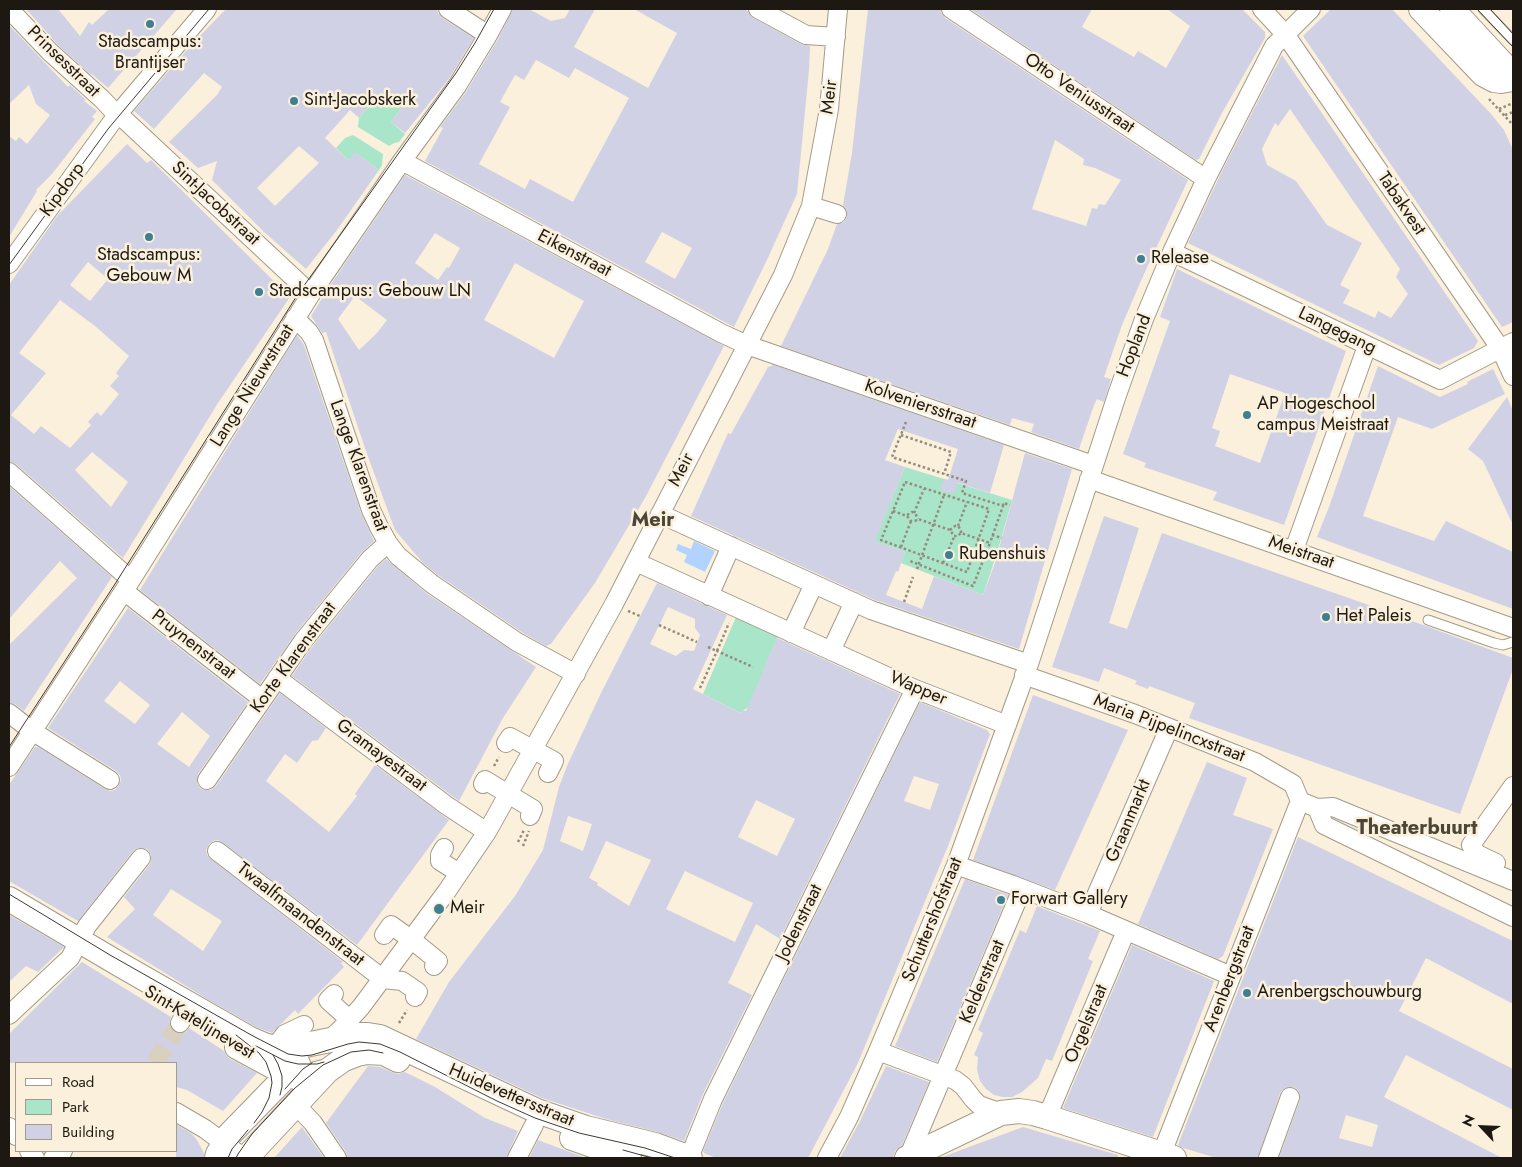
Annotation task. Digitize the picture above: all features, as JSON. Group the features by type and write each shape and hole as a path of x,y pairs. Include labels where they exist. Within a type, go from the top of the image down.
{"street":[{"name":"Prinsesstraat","path":"9,9 50,52 102,98 118,115"},
{"name":"Kipdorp","path":"9,264 118,115 206,9"},
{"path":"448,9 488,35"},
{"name":"Lange Nieuwstraat","path":"9,767 128,586 310,294 402,161 457,86 502,9"},
{"path":"758,9 806,35 836,38"},
{"name":"Meir","path":"220,1150 228,1136 288,1074 350,1020 383,979 486,832 576,674 636,562 783,275 811,206 829,109 838,9"},
{"name":"Otto Veniusstraat","path":"952,9 1206,179"},
{"name":"Tabakvest","path":"1262,9 1285,34 1507,345 1513,376"},
{"name":"Hopland","path":"1026,669 1135,344 1172,252 1206,179 1274,46 1311,9"},
{"path":"1421,9 1483,74 1494,80 1513,79"},
{"path":"1452,9 1513,75"},
{"name":"Sint-Jacobstraat","path":"118,115 310,294"},
{"name":"Eikenstraat","path":"402,161 721,333 747,345"},
{"path":"811,206 837,214"},
{"name":"Langegang","path":"1172,252 1440,380 1507,345"},
{"name":"Lange Klarenstraat","path":"295,318 314,340 371,510 378,527 398,556 413,570 517,642 576,674"},
{"name":"Kolveniersstraat","path":"747,345 1091,472"},
{"path":"1294,550 1367,346"},
{"name":"Pruynenstraat","path":"9,472 128,586 262,699"},
{"name":"Meistraat","path":"1091,472 1294,550 1513,628"},
{"path":"660,514 871,610 1026,669"},
{"name":"Korte Klarenstraat","path":"207,780 303,642 370,560 388,543"},
{"path":"709,596 731,546"},
{"name":"Wapper","path":"636,562 916,689 1007,725"},
{"path":"791,633 814,584"},
{"path":"831,651 854,602"},
{"name":"Schuttershofstraat","path":"827,1158 849,1117 956,865 1026,669"},
{"name":"Maria Pijpelincxstraat","path":"1026,669 1255,762 1293,784 1300,801"},
{"name":"Gramayestraat","path":"277,678 446,805 486,832"},
{"name":"Jodenstraat","path":"689,1158 713,1099 916,689"},
{"path":"9,713 32,731 110,780"},
{"name":"Graanmarkt","path":"1088,914 1169,728"},
{"path":"506,743 510,737 554,761 548,773"},
{"path":"483,784 485,780 533,809 531,820"},
{"path":"1461,860 1513,786"},
{"path":"1300,801 1317,808 1333,807 1513,881"},
{"name":"Arenbergstraat","path":"1165,1157 1232,976 1300,801"},
{"path":"1317,808 1324,825 1513,917"},
{"path":"1471,845 1477,854 1513,870"},
{"path":"444,848 440,855 440,861 458,873"},
{"name":"Twaalfmaandenstraat","path":"217,851 383,979"},
{"path":"9,1014 70,958 87,926 141,858"},
{"path":"956,865 1088,914 1232,976"},
{"name":"Kelderstraat","path":"908,1158 1022,889"},
{"name":"Sint-Katelijnevest","path":"9,898 119,964 250,1038 264,1045 277,1045"},
{"path":"384,935 391,925 438,961 434,966"},
{"name":"Orgelstraat","path":"1047,1117 1126,931"},
{"name":"Sint-Katelijnevest","path":"119,964 129,981 182,1019 288,1074"},
{"path":"383,979 402,981 418,992 415,997"},
{"path":"334,994 328,1000 350,1020"},
{"path":"277,1045 285,1034 304,1025"},
{"name":"Meir","path":"277,1045 300,1046 356,1034 380,1037 389,1048"},
{"path":"178,1113 205,1129 220,1150 245,1158 327,1071 344,1059 357,1054 389,1048"},
{"name":"Huidevettersstraat","path":"389,1048 544,1114 586,1128 655,1145 689,1158"},
{"name":"Huidevettersstraat","path":"389,1048 489,1105 534,1125 629,1158"},
{"path":"878,1051 955,1080 963,1086 979,1105 1001,1113"},
{"path":"288,1074 296,1077 327,1071"},
{"path":"1268,1158 1290,1097"},
{"path":"296,1105 338,1158"},
{"path":"908,1158 1001,1113 1019,1111 1047,1117 1165,1157"},
{"path":"517,1158 534,1125"}],"lane":[{"path":"1484,9 1513,40"},
{"path":"1428,620 1494,643 1503,645 1513,642"}],"path":[{"path":"1513,103 1499,109 1513,125"},
{"path":"1505,116 1513,112"},
{"path":"906,422 892,457 966,481 962,492 1002,506"},
{"path":"901,435 951,452 944,474"},
{"path":"905,482 944,495 988,509 966,572 881,540 905,482"},
{"path":"914,513 924,488"},
{"path":"917,569 944,495"},
{"path":"958,526 967,502"},
{"path":"972,590 1003,503 1010,505"},
{"path":"893,511 906,516 911,521"},
{"path":"906,516 912,512 914,513"},
{"path":"914,513 918,519"},
{"path":"911,521 918,519 933,524 950,530 954,536"},
{"path":"901,547 911,521"},
{"path":"950,530 958,526"},
{"path":"958,526 961,533"},
{"path":"961,533 990,543"},
{"path":"954,536 958,536 961,533"},
{"path":"992,535 1002,538"},
{"path":"943,563 954,536"},
{"path":"910,561 973,586"},
{"path":"904,602 913,577"},
{"path":"700,688 736,608"},
{"path":"659,625 697,642"},
{"path":"708,647 753,667"},
{"path":"523,846 531,820"}],"green space":[{"path":"382,92 401,109 391,122 405,134 399,142 389,146 358,127 359,118"},
{"path":"353,135 383,154 382,165 379,170 356,153 350,162 336,148 345,138"},
{"path":"905,467 1012,500 983,595 901,563 905,552 886,545 873,544"},
{"path":"736,617 778,636 748,708 741,713 703,694"}],"water":[{"path":"694,541 715,551 705,572 684,562 687,555 676,550 678,544 691,549"}],"building":[{"path":"26,9 58,9 80,36 89,22 92,25 109,9 177,9 108,88 59,46"},
{"path":"226,9 437,9 442,18 474,38 448,80 405,133 391,122 401,109 382,92 359,118 350,110 325,138 348,160 355,152 379,170 337,230 306,269 264,232 212,180 217,161 198,168 169,142 217,95 222,87 204,73 154,129 134,111 194,42","holes":["299,146 319,163 275,206 257,188"]},
{"path":"513,9 529,9 551,21 565,18 570,9 595,9 574,47 648,88 677,33 634,9 743,9 748,11 753,18 801,44 810,46 797,194 734,327 425,161 443,128 440,127 466,92 497,41","holes":["536,60 569,78 575,68 629,98 573,202 530,179 525,189 479,164 510,107 500,102 515,75 524,80","662,232 692,248 675,279 645,262"]},
{"path":"868,9 940,9 945,18 1188,180 1122,325 1104,377 1111,379 1104,402 1097,399 1079,449 1031,432 1034,424 1012,418 1010,425 781,346 828,249 837,224 844,222 847,217 847,211 843,205 852,153","holes":["1055,140 1084,159 1083,165 1095,168 1121,180 1105,205 1099,204 1097,209 1092,208 1086,226 1032,209"]},
{"path":"970,9 1092,9 1082,27 1134,57 1138,51 1166,68 1190,26 1167,9 1242,9 1265,32 1265,38 1222,113 1199,159 1196,160"},
{"path":"1331,9 1392,9 1504,130 1513,150 1513,322 1502,327 1303,36"},
{"path":"9,25 68,87 70,85 86,100 84,101 97,111 92,117 95,119 52,174 36,190 9,237 9,136 16,141 19,137 27,144 50,115 36,104 29,85 9,104"},
{"path":"1282,55 1478,341 1474,348 1439,365 1188,243 1222,171","holes":["1290,109 1400,269 1396,277 1408,294 1391,318 1378,311 1375,318 1343,303 1350,290 1340,285 1362,243 1327,225 1296,181 1267,165 1262,149 1275,123 1278,126"]},
{"path":"127,144 147,163 151,160 290,297 218,403 123,558 16,464 9,462 9,285 57,216","holes":["88,262 108,279 90,301 70,285","60,300 95,326 129,356 116,373 119,376 110,386 119,394 101,416 97,412 88,422 91,425 70,448 41,426 34,434 11,415 46,373 19,353","92,452 128,482 111,507 75,470"]},
{"path":"405,175 724,346 645,498 595,583 551,644 546,646 523,633 438,575 423,563 395,530 326,332 322,333 311,316","holes":["435,233 460,248 449,268 447,267 438,280 415,263","515,263 584,301 554,358 484,320","355,296 387,320 377,333 359,350 338,319"]},
{"name":"AP Hogeschool campus Meistraat","path":"1177,269 1346,351 1284,525 1213,500 1217,492 1144,467 1146,463 1123,454 1170,321 1160,317","holes":["1230,374 1285,393 1260,463 1215,446 1220,431 1212,428"]},
{"path":"297,335 304,345 361,513 374,541 362,552 295,634 260,684 140,590"},
{"path":"774,365 1004,445 990,493 958,483 954,494 940,490 944,479 948,480 958,449 898,429 885,460 905,467 875,541 905,552 898,572 896,571 886,595 922,609 934,576 983,595 995,563 1025,453 1072,469 1019,649 875,600 691,516 728,433 731,434 768,367"},
{"path":"1378,366 1440,397 1468,384 1467,382 1493,369 1505,394 1432,429 1398,417 1363,516 1434,541 1446,521 1513,552 1513,609 1317,537"},
{"path":"1507,397 1513,411 1513,525 1483,461 1468,449"},
{"path":"9,486 112,577 24,711 15,704 9,703 9,645 77,578 60,561 9,619"},
{"path":"1104,516 1139,528 1109,623 1127,629 1162,533 1366,604 1513,658 1513,669 1460,814 1189,718 1195,703 1149,686 1148,689 1135,684 1137,681 1104,668 1099,682 1052,667"},
{"path":"386,559 426,593 536,667 503,718 459,801 292,676 312,647 378,566"},
{"path":"657,583 727,615 693,689 741,713 743,710 746,711 777,638 900,694 780,939 756,924 728,983 752,995 703,1094 684,1141 658,1132 606,1119 542,1098 416,1039 449,982 515,896 543,850 559,787 600,695","holes":["668,607 695,619 695,628 700,635 694,651 684,650 676,656 650,644","756,800 795,819 777,856 738,837","568,816 592,824 583,851 560,841","606,841 651,860 629,906 597,885 598,883 589,878","685,871 753,903 735,942 666,909"]},
{"path":"128,608 248,702 198,774 197,784 201,789 211,790 216,786 280,693 326,728 318,740 312,741 297,763 285,754 266,781 329,832 357,796 355,794 375,765 449,820 357,945 223,843 218,840 209,844 206,850 207,855 211,859 343,962 341,963 344,967 298,1014 295,1010 272,1033 256,1027 207,999 107,937 135,909 124,897 150,864 151,855 147,849 138,848 133,851 78,921 9,881 9,785 35,747 38,747 110,791 115,790 121,780 120,775 116,771 48,728","holes":["120,681 150,705 135,724 104,701","182,712 210,736 189,767 157,744","171,889 222,921 203,951 153,915"]},
{"path":"1033,695 1128,730 1055,890 973,860"},
{"path":"920,702 987,730 990,734 948,846 857,1065 808,1158 716,1158 704,1153 703,1151 723,1103","holes":["914,776 939,784 930,810 904,801"]},
{"path":"1207,762 1247,778 1233,815 1273,829 1223,956 1218,959 1138,924"},
{"path":"1298,837 1513,941 1513,1004 1426,958 1399,1011 1513,1069 1513,1110 1406,1055 1384,1097 1502,1158 1279,1158 1300,1100 1298,1090 1294,1087 1284,1089 1280,1093 1258,1158 1217,1158 1178,1145","holes":["1346,1115 1378,1125 1372,1147 1339,1138"]},
{"path":"965,879 1008,895 937,1062 895,1046"},
{"path":"1037,906 1100,931 1088,959 1093,961 1052,1061 1046,1059 1038,1078 1022,1092 1012,1097 1003,1097 994,1095 980,1081 977,1069 978,1057 974,1055 983,1033 978,1030 1020,930 1026,933"},
{"path":"9,915 64,947 38,972 26,966 9,982"},
{"path":"1132,945 1214,981 1153,1137 1063,1108"},
{"path":"82,962 171,1017 169,1024 174,1032 181,1034 189,1028 224,1051 230,1059 257,1073 223,1111 187,1090 178,1088 178,1062 9,1063 9,1034"},
{"path":"368,1066 380,1067 398,1074 404,1072 409,1074 435,1087 485,1118 518,1131 506,1158 347,1158 346,1152 326,1123"},
{"path":"886,1066 929,1082 902,1145 895,1151 893,1158 840,1158 860,1121"},
{"path":"178,1125 192,1134 197,1140 204,1153 204,1158 176,1158 176,1152 178,1152"},
{"path":"302,1127 324,1158 274,1158"},
{"path":"1023,1127 1118,1155 1117,1158 941,1158"},
{"path":"538,1140 583,1157 583,1158 529,1158"}],"tunnel":[{"path":"156,1062 180,1023"}],"tram line":[{"path":"9,265 108,129 209,9"},
{"path":"9,747 115,584 298,294 456,73 494,9"},
{"path":"1477,9 1513,47"},
{"path":"1490,9 1513,34"},
{"path":"9,894 110,955 288,1054 312,1055 359,1042 380,1044 535,1118 579,1133 645,1148 675,1158"},
{"path":"236,1035 259,1053 266,1062 271,1076 272,1083 269,1098 254,1123"},
{"path":"256,1046 285,1061 298,1064 324,1062"},
{"path":"236,1158 252,1134 295,1088 323,1065 351,1052 369,1050 383,1053"},
{"path":"273,1055 282,1076 280,1095"},
{"path":"285,1089 303,1069 312,1063"},
{"path":"228,1158 232,1149 248,1130"},
{"path":"623,1150 652,1158"}],"place":[{"name":"Stadscampus: Brantijser","path":"150,24"},
{"name":"Sint-Jacobskerk","path":"294,101"},
{"name":"Stadscampus: Gebouw M","path":"149,237"},
{"name":"Release","path":"1141,259"},
{"name":"Stadscampus: Gebouw LN","path":"259,292"},
{"name":"AP Hogeschool campus Meistraat","path":"1247,415"},
{"name":"Rubenshuis","path":"949,555"},
{"name":"Het Paleis","path":"1326,617"},
{"name":"Forwart Gallery","path":"1001,900"},
{"name":"Meir","path":"439,909"},
{"name":"Arenbergschouwburg","path":"1247,993"}],"district":[{"name":"Meir","path":"653,521"},
{"name":"Theaterbuurt","path":"1417,829"}]}
